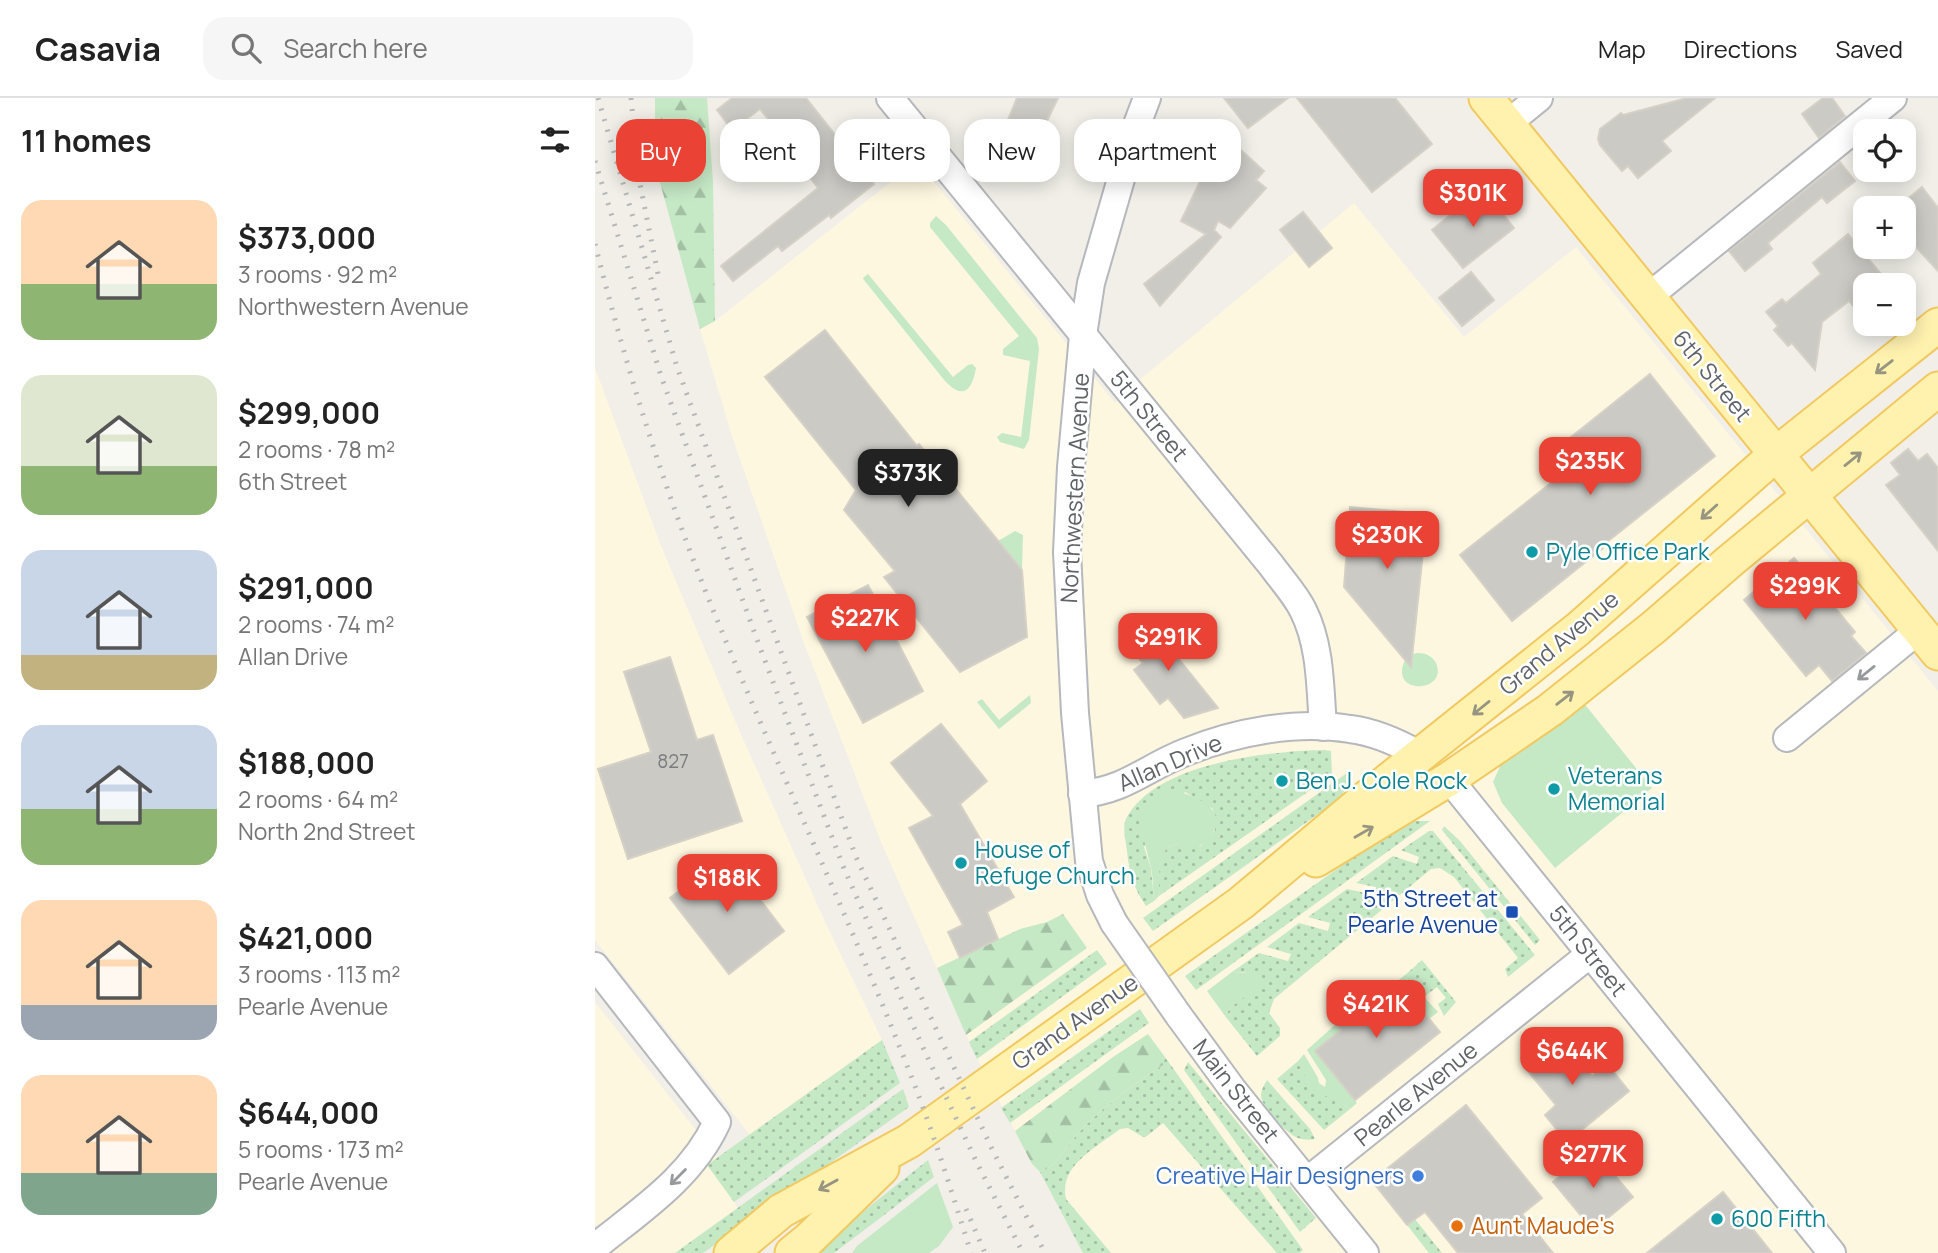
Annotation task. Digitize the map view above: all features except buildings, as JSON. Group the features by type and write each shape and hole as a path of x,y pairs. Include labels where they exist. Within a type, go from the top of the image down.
{"main road":[{"name":"6th Street","path":"1486,98 1929,641"},
{"name":"Grand Avenue","path":"731,1253 781,1211 909,1141 1241,903 1365,799 1579,629 1776,454 1938,325"},
{"name":"Grand Avenue","path":"1241,903 1381,822 1549,710 1620,655 1938,389"},
{"name":"Grand Avenue","path":"792,1253 909,1141"}],"street":[{"name":"5th Street","path":"890,98 1271,565 1302,608 1312,631 1319,661 1323,727"},
{"name":"Northwestern Avenue","path":"1114,923 1100,895 1089,861 1069,630 1067,552 1071,467 1083,335 1091,283 1136,127 1147,98"},
{"path":"1507,124 1539,98"},
{"path":"1648,297 1893,98"},
{"path":"1787,737 1929,641"},
{"name":"Allan Drive","path":"1082,794 1116,788 1185,752 1238,735 1290,728 1351,729 1395,741 1420,755"},
{"name":"5th Street","path":"1449,779 1832,1253"},
{"name":"Main Street","path":"1114,923 1234,1091 1365,1253"},
{"name":"Pearle Avenue","path":"1307,1181 1590,954"},
{"path":"595,966 717,1122 697,1158 660,1195 595,1247"}],"shaded area":[{"path":"890,182 934,182 1115,403 1354,203 1464,337 1576,247 1938,691 1938,1253 1083,1253 1040,1172 1032,1164 974,1052 881,842 804,643 732,436 700,329 715,321"},
{"path":"595,368 661,546 739,730 825,922 882,1040 750,1135 595,940"},
{"path":"595,1002 718,1158 708,1165 738,1208 675,1253 595,1253"}],"green space":[{"path":"655,98 707,98 713,182 715,321 700,329 660,182 706,182 706,119 655,119"},
{"path":"936,216 1037,338 1039,349 1029,440 1024,449 1000,442 997,437 1002,433 1021,437 1030,361 1003,355 1003,349 1019,336 930,227"},
{"path":"868,274 953,377 968,365 972,364 976,368 972,382 966,390 957,390 945,381 864,280"},
{"path":"1015,531 1023,535 1022,570 998,541"},
{"path":"1412,654 1426,654 1436,663 1438,673 1427,685 1411,685 1402,672 1405,660 1411,667"},
{"path":"1030,695 1031,703 999,729 977,702 982,699 999,720"},
{"path":"1583,702 1652,788 1555,868 1502,803 1493,782 1502,762"},
{"path":"1331,751 1332,775 1159,896 1160,866 1164,852 1176,844 1200,847 1215,830 1213,809 1185,792 1144,847 1151,868 1154,901 1146,906 1131,873 1124,830 1126,819 1140,800 1161,785 1186,773 1215,764 1274,753"},
{"path":"1347,773 1347,787 1338,800 1153,931 1143,918"},
{"path":"1170,790 1204,802 1216,817 1216,826 1211,836 1199,847 1176,844 1169,847 1162,858 1159,896 1154,901 1152,871 1142,822 1149,804"},
{"path":"1414,821 1430,821 1196,990 1185,976 1364,850"},
{"path":"1444,826 1460,841 1540,940 1535,945 1442,830"},
{"path":"1433,831 1535,955 1508,977 1505,969 1518,958 1454,877 1440,868 1431,869 1274,999 1269,1013 1280,1028 1280,1036 1257,1056 1225,1016 1240,1000 1246,972 1232,972 1259,953 1288,961 1291,954 1267,947 1299,923 1328,931 1330,923 1308,917 1347,889 1375,895 1376,887 1356,883 1393,856 1417,864 1419,857 1401,850"},
{"path":"1063,914 1087,948 966,1035 937,968 1020,929 1047,922"},
{"path":"1097,950 1107,964 977,1059 969,1042"},
{"path":"1422,960 1456,1002 1444,1016 1438,1004 1446,998 1437,987 1425,996 1404,976"},
{"path":"1232,972 1257,973 1262,976 1263,984 1231,1007 1225,1016 1207,991"},
{"path":"1404,976 1438,1012 1429,1019 1380,1000 1374,993"},
{"path":"1140,1009 1149,1023 1010,1123 1001,1108"},
{"path":"1336,1024 1341,1030 1315,1051 1357,1103 1350,1109 1313,1087 1298,1061 1304,1054 1319,1083 1325,1087 1326,1080 1307,1050"},
{"path":"1148,1034 1165,1057 1163,1065 1102,1110 1054,1163 1040,1172 1032,1164 1015,1131"},
{"path":"882,1040 900,1083 734,1202 707,1165"},
{"path":"1165,1057 1303,1250 1300,1253 1277,1253 1163,1123 1143,1137 1128,1128 1120,1129 1081,1158 1074,1167 1065,1187 1066,1199 1111,1253 1083,1253 1040,1172 1054,1163 1102,1110 1163,1065"},
{"path":"1298,1061 1309,1083 1350,1109 1324,1130 1277,1079"},
{"path":"1188,1062 1316,1218 1300,1232 1184,1070"},
{"path":"1267,1080 1310,1129 1315,1139 1293,1136 1270,1114 1261,1096"},
{"path":"903,1089 909,1107 703,1253 675,1253"},
{"path":"928,1160 934,1177 834,1253 811,1253"},
{"path":"937,1183 953,1227 939,1246 929,1253 852,1253 857,1246"},
{"path":"1415,1219 1442,1253 1429,1253 1407,1225"}],"railway":[{"path":"598,98 677,367 856,857 992,1149 1045,1253"},
{"path":"631,98 639,179 658,274"},
{"path":"595,161 661,376 843,866 920,1041 1023,1253"},
{"path":"595,244 645,421 690,552 902,1053 971,1253"},
{"path":"966,1209 985,1253"}],"place":[{"name":"Pyle Office Park","path":"1532,552"},
{"name":"Ben J. Cole Rock","path":"1282,781"},
{"name":"Veterans Memorial","path":"1554,789"},
{"name":"House of Refuge Church","path":"961,863"},
{"name":"5th Street at Pearle Avenue","path":"1512,912"},
{"name":"Creative Hair Designers","path":"1418,1176"},
{"name":"600 Fifth","path":"1717,1219"},
{"name":"Aunt Maude's","path":"1457,1226"}]}
